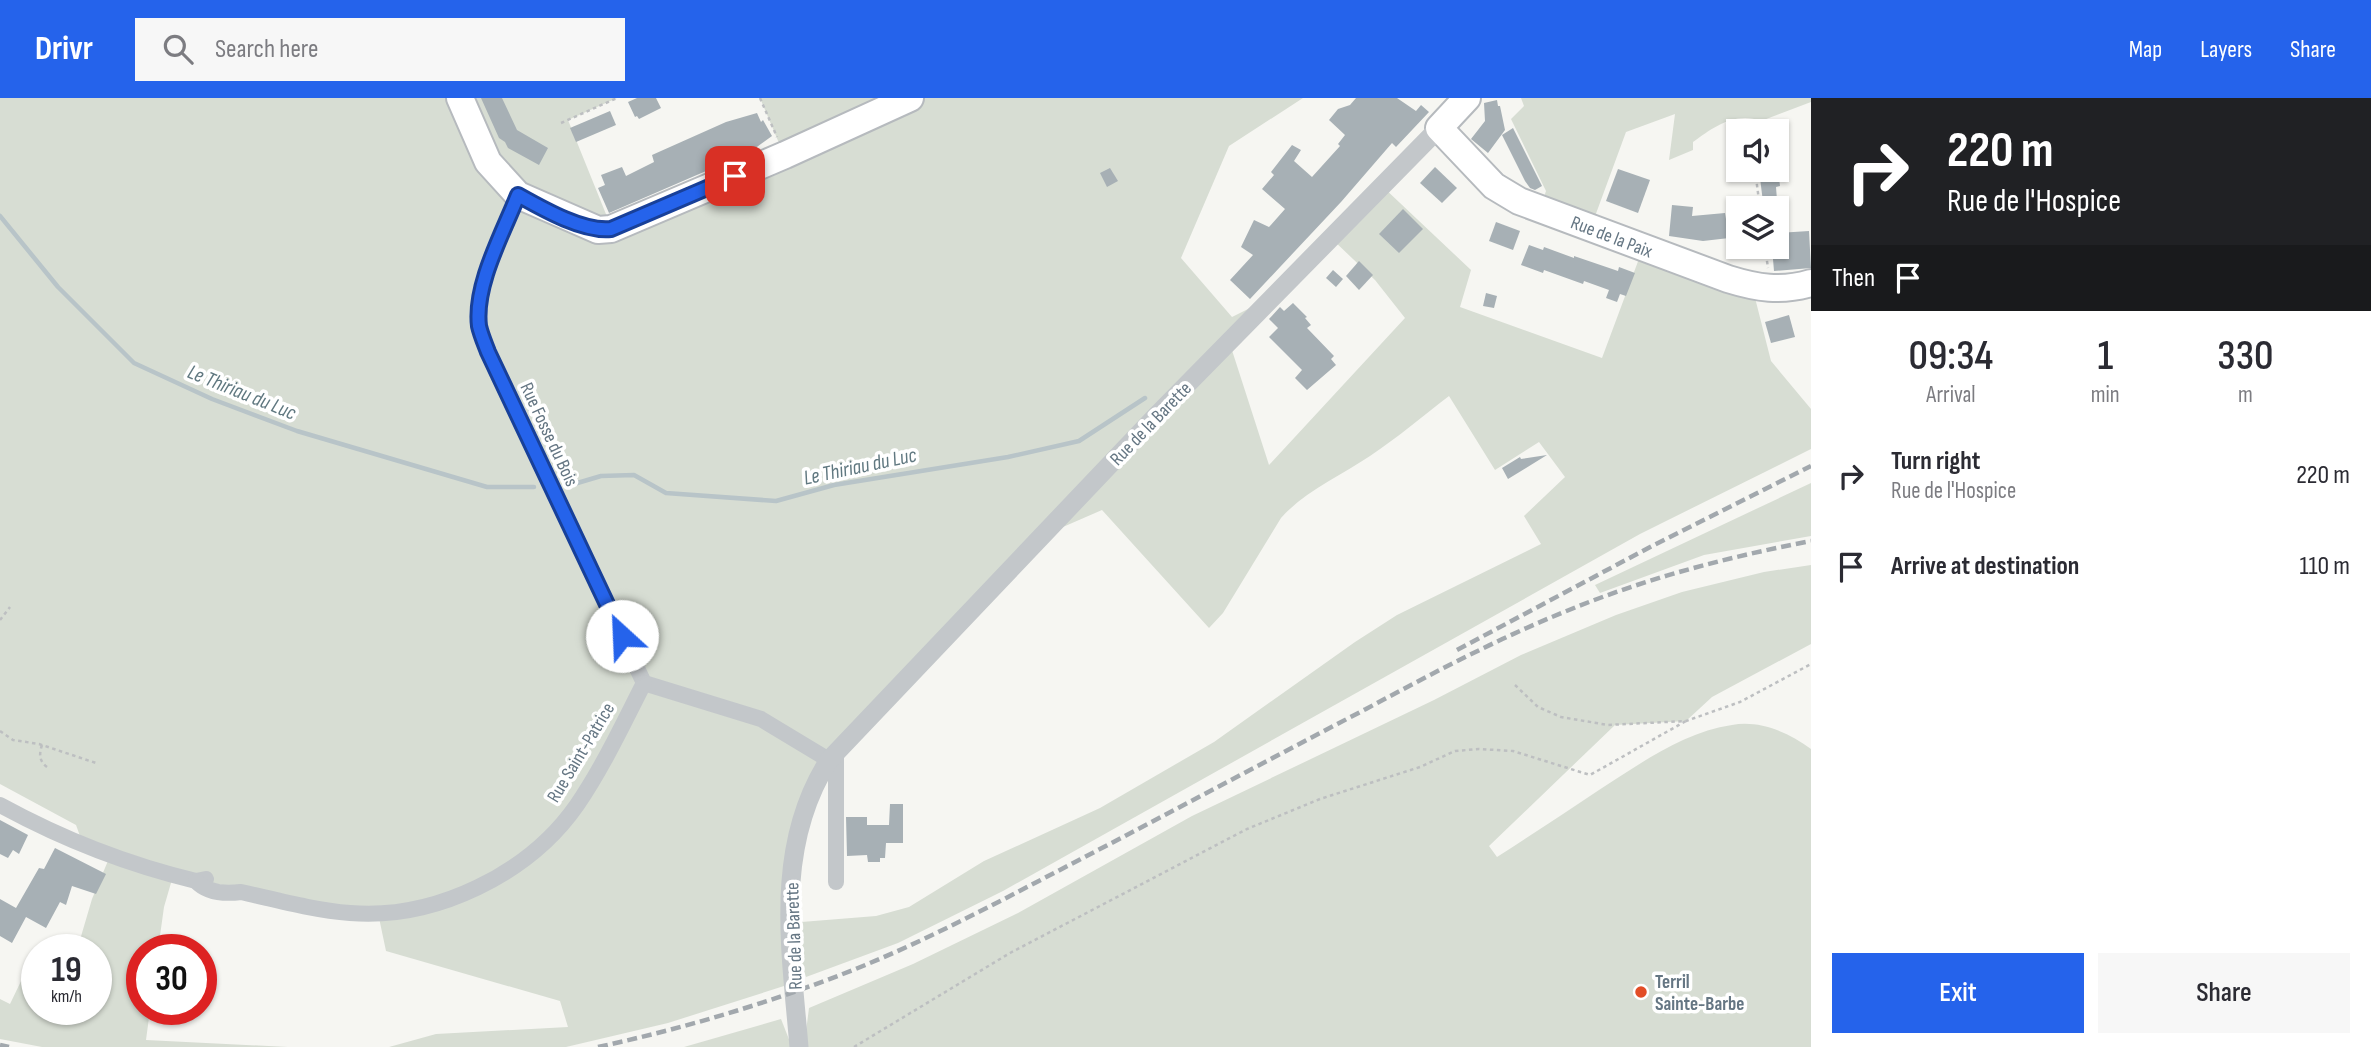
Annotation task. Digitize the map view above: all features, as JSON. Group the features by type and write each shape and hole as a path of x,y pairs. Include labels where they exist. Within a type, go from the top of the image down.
{"main road":[{"path":"460,98 488,162 518,195 591,229 611,229 910,98"},
{"name":"Rue de la Barette","path":"1439,128 1467,98"},
{"name":"Rue de la Paix","path":"1439,128 1494,186 1519,201 1752,286 1783,289 1811,283"}],"street":[{"name":"Rue de la Barette","path":"799,1047 789,923 790,881 796,843 816,780 833,756 1156,416 1439,128"},
{"name":"Rue Fosse du Bois","path":"518,195 484,282 479,302 480,327 488,352 644,683"},
{"path":"644,683 761,719 833,756 836,882"},
{"name":"Rue Saint-Patrice","path":"0,805 84,847 133,865 196,881 205,879 228,883 241,892 331,911 378,913 431,904 495,878 534,850 576,806 644,683"}],"path":[{"path":"561,122 617,98"},
{"path":"760,98 785,155"},
{"path":"0,620 10,607"},
{"path":"854,1047 1010,953 1247,829 1320,799 1420,767 1455,751 1513,751 1590,775 1686,721 1740,702 1811,664"},
{"path":"1515,685 1538,707 1561,717 1608,725 1686,721"},
{"path":"0,730 13,740 42,745 96,762"},
{"path":"42,745 39,754 42,764 47,767"}],"shaded area":[{"path":"0,98 617,98 568,120 612,229 784,155 760,98 1303,98 1229,146 1181,258 1232,317 1274,296 1229,341 1269,465 1405,318 1375,280 1331,238 1382,186 1471,270 1460,307 1602,358 1643,248 1752,286 1771,361 1811,409 1811,449 1640,534 1003,891 898,943 806,977 789,925 784,986 668,1023 566,1047 389,1047 436,1034 568,1027 560,1001 386,951 378,913 173,876 164,907 160,934 126,934 126,1025 148,1025 146,1040 288,1047 42,1047 0,1039 0,999 10,1004 21,981 21,1025 112,1025 112,934 82,934 92,899 110,856 84,847 76,825 0,784","holes":["1449,396 1495,470 1539,442 1565,477 1524,516 1541,544 1397,615 1214,742 1100,808 984,861 909,907 876,916 789,923 816,780 1040,537 1102,510 1209,628 1223,613 1281,518 1290,508 1380,449"]},
{"path":"1521,98 1811,98 1811,102 1766,119 1726,119 1726,122 1693,142 1693,150 1669,160 1675,114 1626,132 1594,219 1543,200 1546,191 1511,119 1524,106"},
{"path":"1811,483 1811,536 1704,555 1600,593 1595,585"},
{"path":"1811,565 1811,644 1712,697 1686,721 1615,725 1489,846 1497,857 1646,760 1696,734 1732,725 1753,724 1773,729 1802,743 1811,749 1811,1047 804,1047 809,1008 913,964 1018,913 1192,816 1434,700 1521,655 1616,615 1682,592 1764,572"},
{"path":"781,1019 792,1047 684,1047"}],"building":[{"path":"481,98 502,98 517,130 548,148 539,165 508,148 499,138"},
{"path":"637,98 656,98 661,108 639,119 635,117 628,102"},
{"path":"1356,98 1397,98 1416,111 1421,105 1429,112 1396,147 1392,143 1250,299 1230,280 1253,255 1241,247 1254,220 1269,227 1285,209 1262,189 1274,175 1271,172 1292,145 1301,150 1294,161 1312,177 1340,146 1338,144 1345,135 1329,120 1338,109 1350,105"},
{"path":"1497,100 1505,130 1488,153 1471,139 1485,121 1484,103"},
{"path":"610,111 616,125 576,142 570,128"},
{"path":"757,113 772,136 750,152 609,213 598,188 605,185 601,175 622,167 626,176 654,162 652,155 726,122"},
{"path":"1513,128 1542,186 1535,190 1525,181 1502,135"},
{"path":"1435,167 1457,188 1442,203 1420,183"},
{"path":"1110,168 1118,181 1107,187 1100,173"},
{"path":"1618,169 1650,180 1638,213 1606,201"},
{"path":"1760,182 1780,182 1780,186 1776,187 1777,196 1762,196"},
{"path":"1672,205 1693,207 1692,216 1725,213 1726,238 1703,241 1669,236"},
{"path":"1403,209 1423,229 1399,253 1379,234"},
{"path":"1496,222 1520,231 1513,250 1489,241"},
{"path":"1809,231 1811,268 1774,271 1773,259 1789,259 1789,232"},
{"path":"1529,245 1543,250 1544,247 1618,271 1619,267 1635,273 1626,296 1620,294 1617,302 1606,298 1609,290 1521,265"},
{"path":"1359,261 1373,275 1359,290 1346,276"},
{"path":"1333,270 1343,279 1336,287 1326,278"},
{"path":"1486,293 1497,296 1494,308 1483,306"},
{"path":"1293,303 1307,317 1305,318 1311,325 1307,328 1334,356 1331,359 1336,365 1307,390 1295,378 1302,370 1269,337 1278,328 1269,319 1280,307 1284,311"},
{"path":"1789,315 1795,337 1771,343 1765,322"},
{"path":"1547,455 1508,479 1502,468 1520,457"},
{"path":"890,804 903,804 903,843 886,843 885,858 880,858 880,862 868,862 867,855 847,856 846,817 867,817 867,825 889,825"},
{"path":"0,820 28,835 19,854 13,850 8,858 0,854"},
{"path":"55,848 106,874 96,894 72,886 66,905 60,902 46,928 26,917 12,943 0,936 0,899 16,908 39,868 44,869"}],"waterway":[{"name":"Le Thiriau du Luc","path":"0,216 58,287 134,363 212,399 297,431 487,487 534,487"},
{"name":"Le Thiriau du Luc","path":"574,484 601,476 634,475 666,493 776,501 834,485 1008,457 1079,441 1145,398"}],"railway":[{"path":"1457,650 1652,546 1811,466"},
{"path":"598,1047 742,1009 827,980 891,954 1017,892 1441,669 1543,621 1658,578 1719,561 1811,541"},
{"path":"0,1045 9,1047"}],"place":[{"name":"Terril Sainte-Barbe","path":"1641,992"}],"route":[{"path":"622,636 488,352 480,327 479,302 484,282 518,195 591,229 605,230 735,176"}]}
